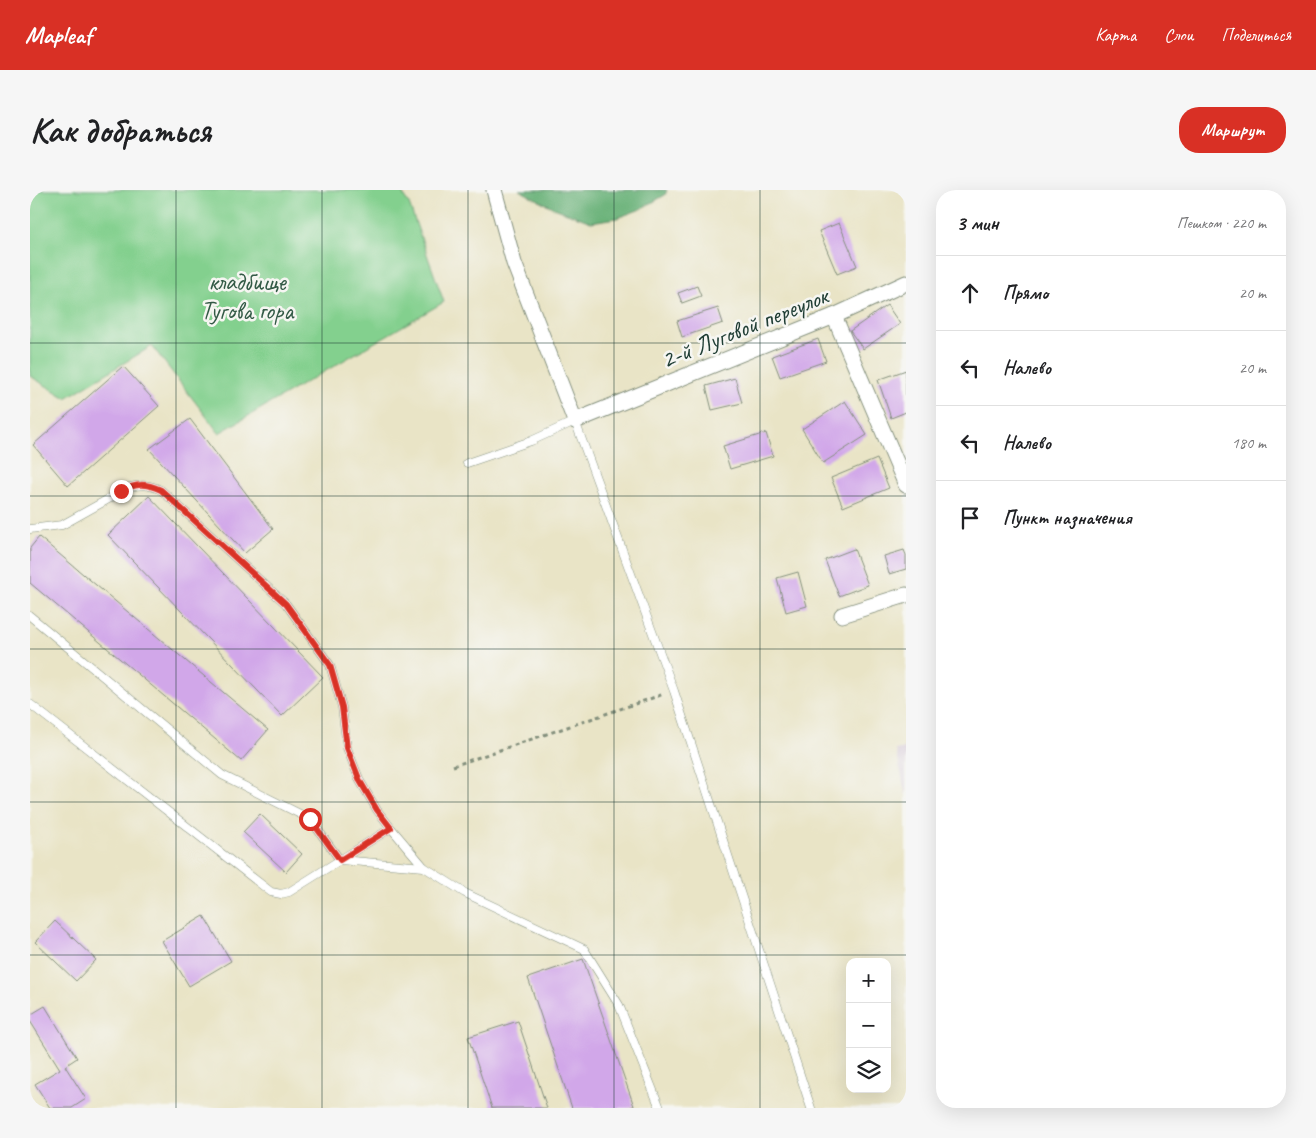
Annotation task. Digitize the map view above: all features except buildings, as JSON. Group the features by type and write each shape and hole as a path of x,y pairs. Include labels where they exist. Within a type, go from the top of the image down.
{"street":[{"path":"494,190 514,263 576,421"},
{"name":"2-й Луговой переулок","path":"576,421 834,316 906,283"},
{"path":"834,316 906,485"},
{"path":"842,615 906,595"}],"lane":[{"path":"467,463 531,441 576,421 674,691 811,1108"},
{"path":"30,529 62,525 130,487 141,484 151,486 161,490 286,604 330,665 342,707 347,748 356,773 377,810 424,867 465,892 584,949 619,1005 660,1108"},
{"path":"30,616 222,775 310,819 340,860 424,867"},
{"path":"30,704 271,892 281,894 289,892 391,828"}],"path":[{"path":"453,766 674,691"}],"shaded area":[{"path":"906,748 906,796 896,750"}],"green space":[{"name":"кладбище Тугова гора","path":"30,190 400,190 409,204 444,302 219,433 152,346 66,398 30,376"},
{"path":"519,190 667,190 665,195 641,209 617,218 591,222 554,208"}],"route":[{"path":"121,491 141,484 161,490 286,604 330,665 342,707 347,748 360,781 377,810 391,828 340,860 310,819"}]}
